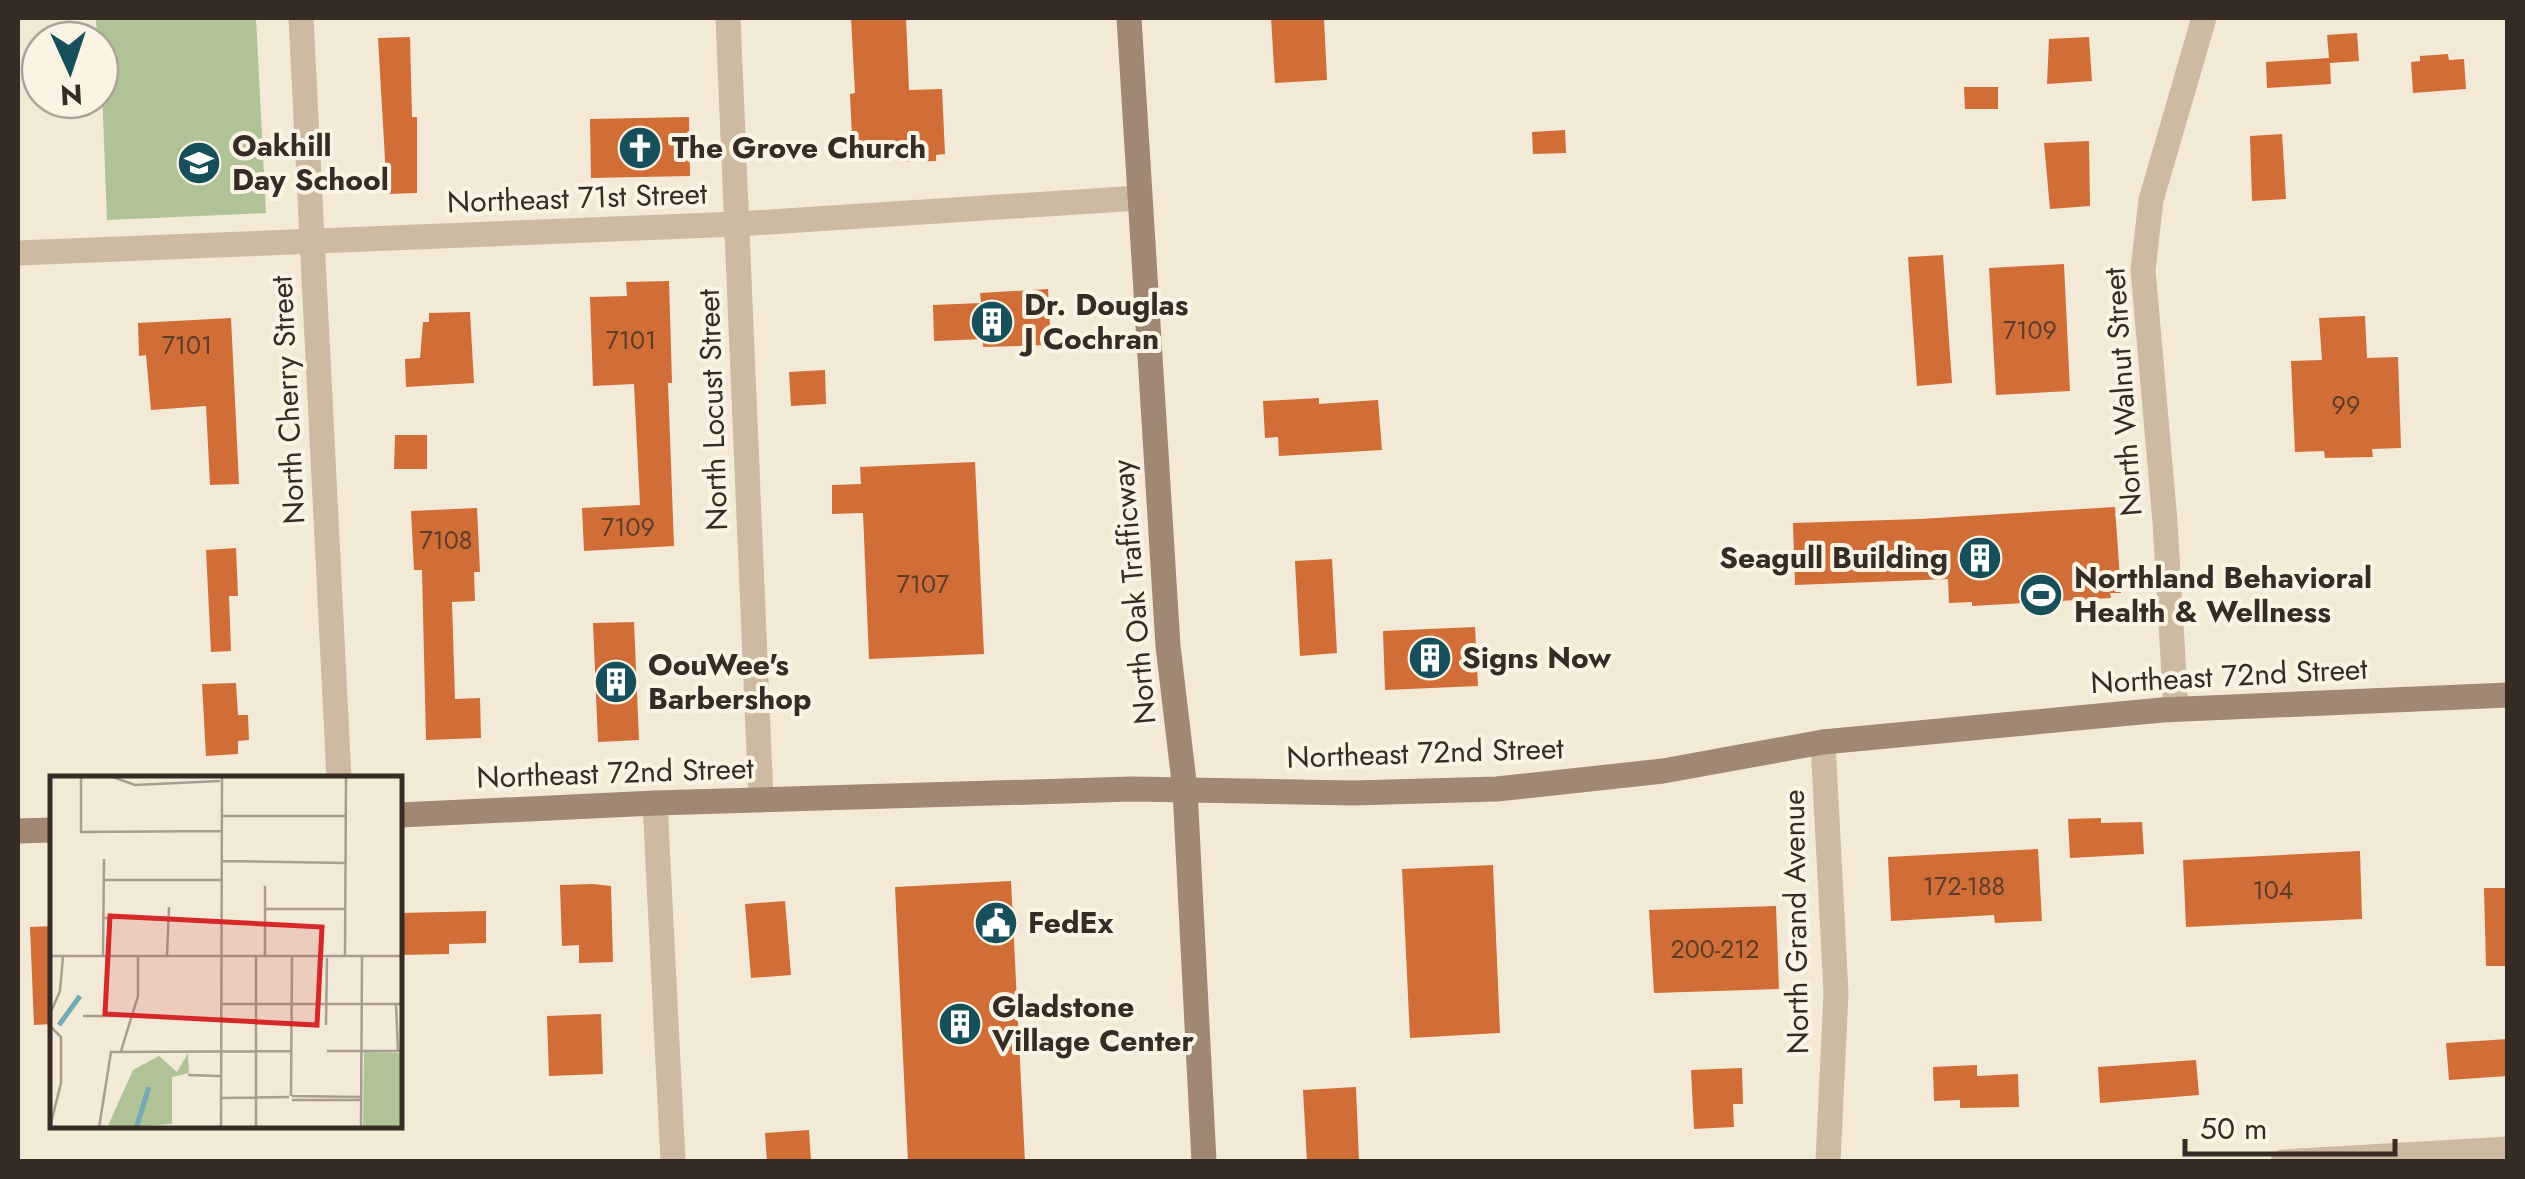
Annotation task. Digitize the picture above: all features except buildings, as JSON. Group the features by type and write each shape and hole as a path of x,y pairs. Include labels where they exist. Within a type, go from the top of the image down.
{"main road":[{"name":"North Oak Trafficway","path":"1130,18 1168,646 1185,790 1204,1162"},
{"name":"Northeast 72nd Street","path":"402,816 761,800 1185,790 1497,790 1662,770 1823,742 2176,708 2508,695"},
{"path":"18,831 50,830"}],"street":[{"name":"North Cherry Street","path":"302,18 339,776"},
{"name":"North Locust Street","path":"728,18 761,800"},
{"name":"North Walnut Street","path":"2176,708 2165,522 2143,270 2151,200 2204,18"},
{"name":"Northeast 71st Street","path":"18,253 738,224 1139,198"},
{"name":"North Grand Avenue","path":"1823,742 1836,993 1828,1162"},
{"path":"655,803 672,1162"},
{"path":"2283,1162 2508,1150"}],"green space":[{"name":"Oakhill Day School","path":"256,19 266,213 107,220 103,120 120,120 120,20 96,20"}],"place":[{"name":"The Grove Church","path":"640,148"},
{"name":"Oakhill Day School","path":"199,163"},
{"name":"Dr. Douglas J Cochran","path":"992,322"},
{"name":"Seagull Building","path":"1980,558"},
{"name":"Northland Behavioral Health & Wellness","path":"2041,595"},
{"name":"Signs Now","path":"1430,658"},
{"name":"OouWee's Barbershop","path":"616,682"},
{"name":"FedEx","path":"996,923"},
{"name":"Gladstone Village Center","path":"960,1024"}]}
